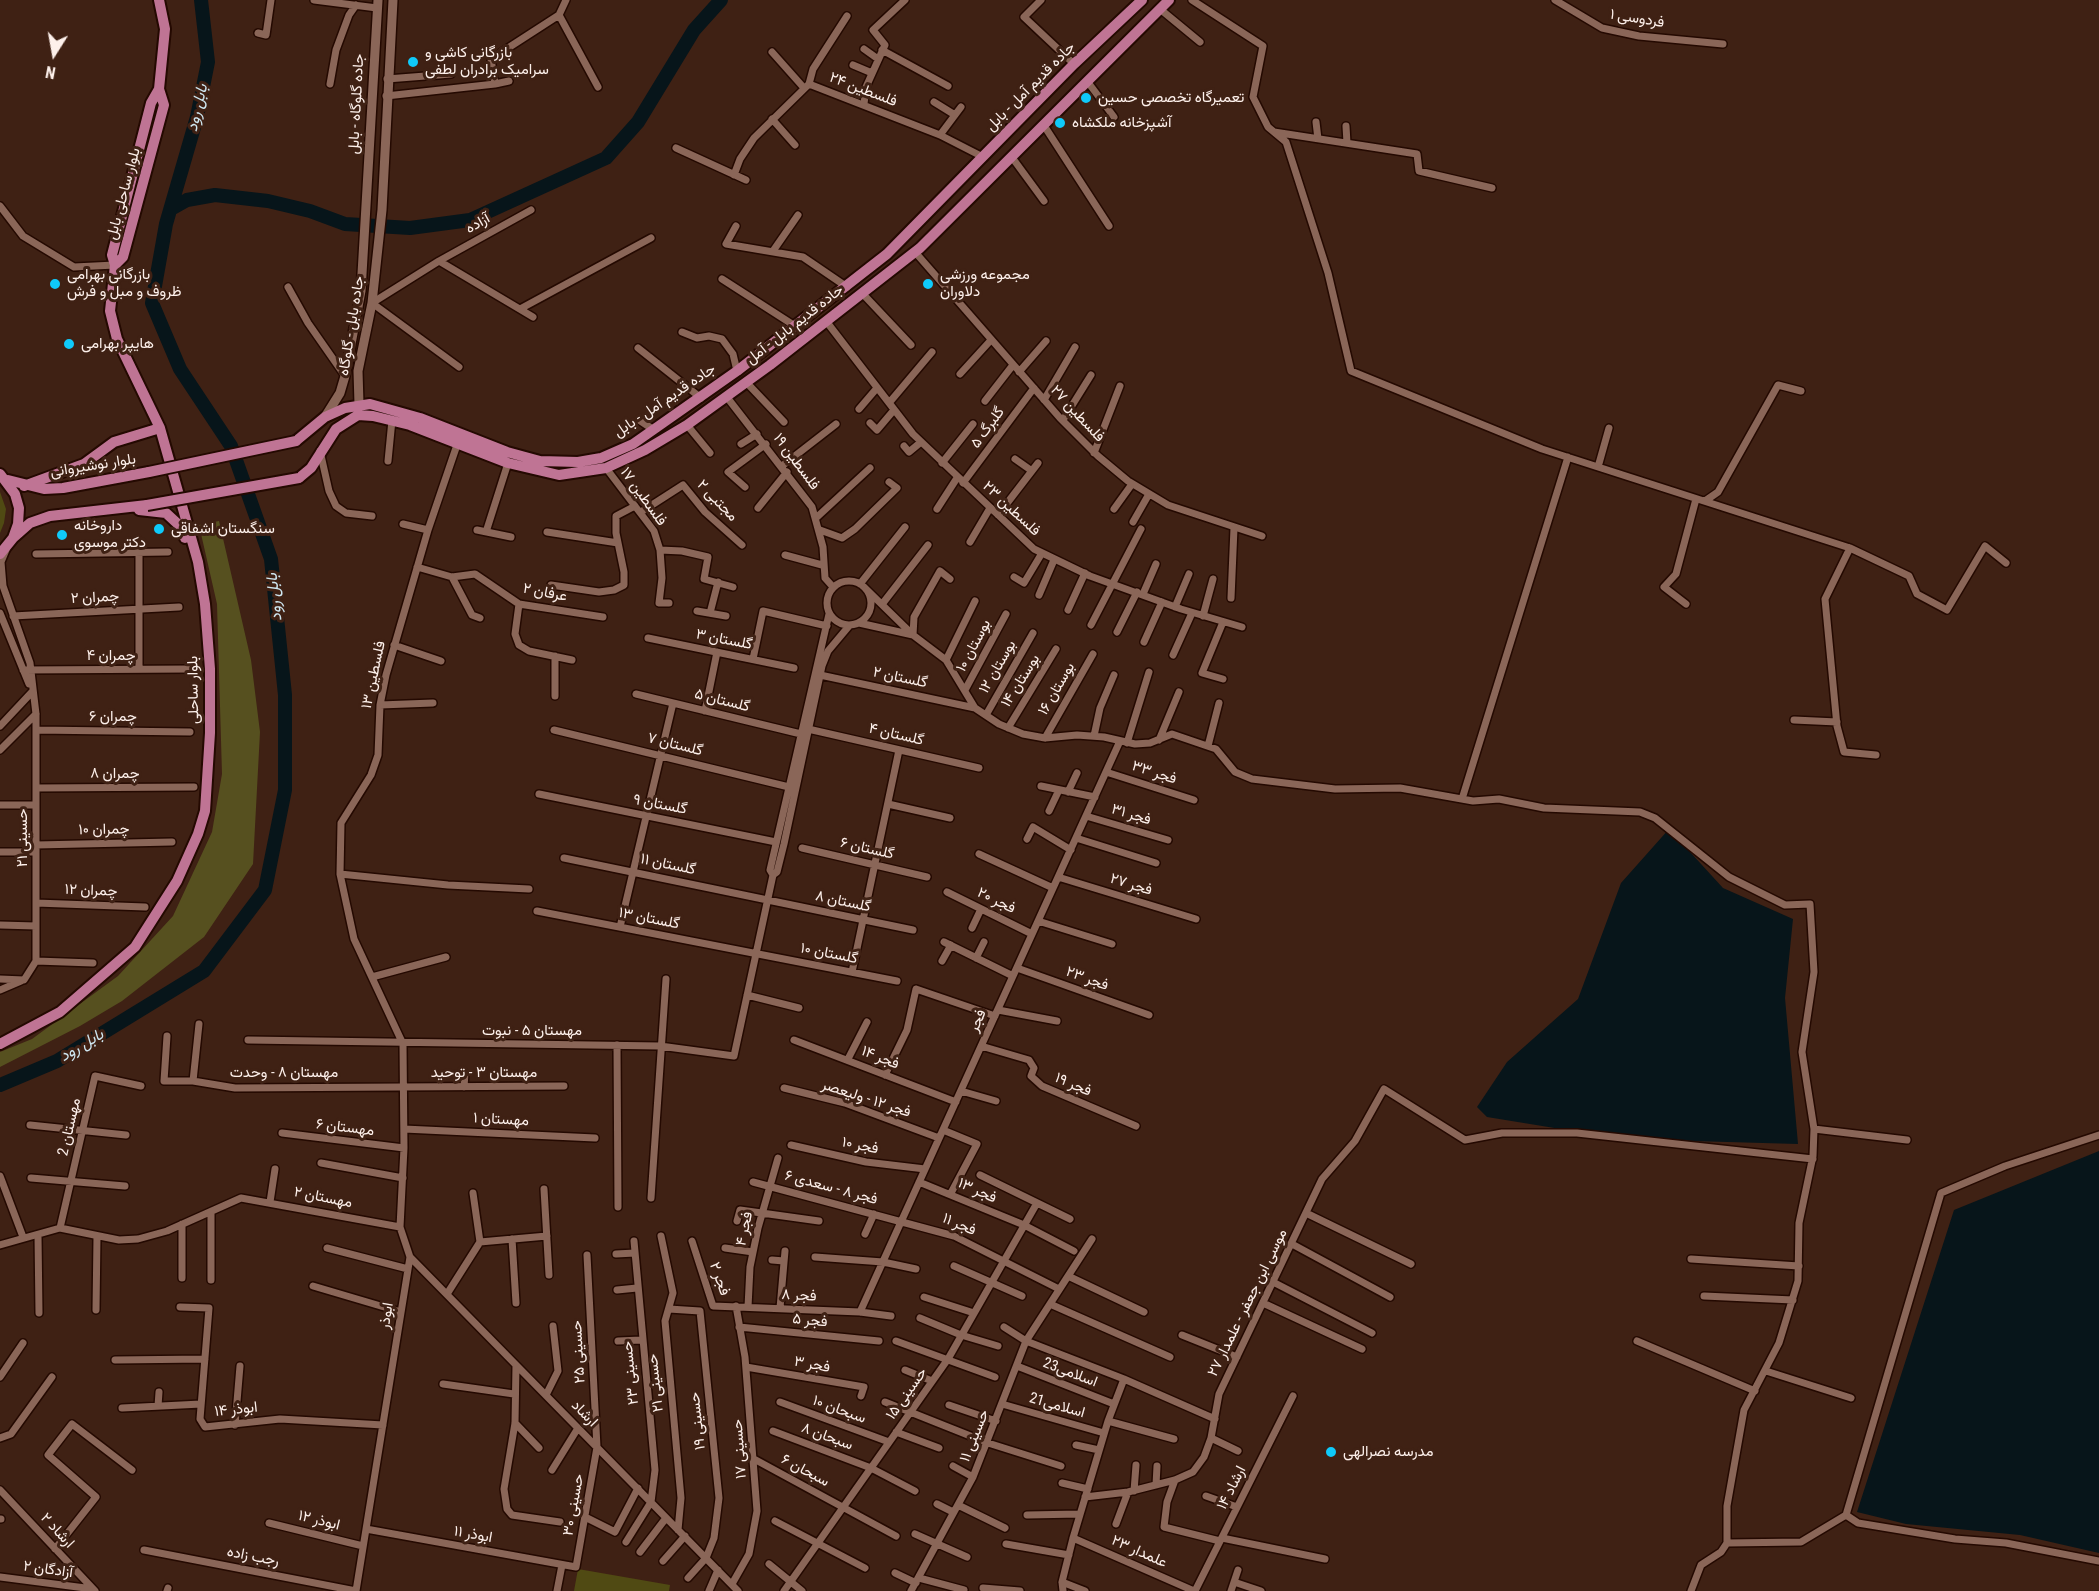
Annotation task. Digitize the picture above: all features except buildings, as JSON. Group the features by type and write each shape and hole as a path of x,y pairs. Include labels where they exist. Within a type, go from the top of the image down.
{"main road":[{"name":"بلوار ساحلی بابل","path":"115,265 111,255 151,103 159,89 165,29 159,0"},
{"path":"370,127 384,128 393,0"},
{"name":"جاده قدیم آمل - بابل","path":"358,410 376,405 402,412 507,452 540,461 578,462 601,458 633,444 737,371 887,254 1074,64 1142,0"},
{"name":"جاده قدیم بابل - آمل","path":"358,410 458,442 508,463 559,475 606,468 645,450 687,425 746,382 915,252 1169,0"},
{"name":"جاده گلوگاه - بابل","path":"345,376 361,291 365,252 377,4"},
{"name":"جاده بابل - گلوگاه","path":"358,410 358,371 372,303 382,210 384,128"},
{"name":"بلوار ساحلی","path":"0,1044 60,1012 135,947 177,881 198,834 205,811 210,712 209,643 198,562 160,428 117,339 110,311 115,265"},
{"path":"325,417 340,393 345,376"},
{"path":"325,417 358,410"},
{"path":"7,546 30,523 50,516 147,505 299,478 311,468 336,429 358,410"},
{"name":"بلوار نوشیروانی","path":"4,477 24,486 63,488 149,472 296,441 325,417"},
{"path":"24,486 84,464 114,442 160,428"},
{"path":"4,477 15,494 19,508 18,524 7,546"},
{"path":"96,511 157,510 166,513 180,526 198,562"}],"street":[{"path":"258,33 266,35 271,0"},
{"path":"314,0 356,5 377,4"},
{"path":"495,84 491,59 559,15 566,0"},
{"path":"864,104 866,87 885,45 873,30 905,0"},
{"path":"1041,0 1024,16 1074,64"},
{"path":"1192,0 1239,28 1263,46 1253,97 1268,127 1286,142 1290,153 1328,273 1351,371 1473,422 1568,457 1850,548 1909,576 1917,594 1947,610 1985,546 2006,563"},
{"name":"فردوسی ۱","path":"1555,0 1602,28 1639,36 1723,44"},
{"path":"330,84 336,50 349,15 356,5"},
{"path":"1160,9 1200,42"},
{"path":"559,15 598,87"},
{"path":"734,175 749,145 806,86 813,69 846,16"},
{"path":"864,49 878,59"},
{"path":"882,50 948,86"},
{"path":"772,52 806,86"},
{"path":"853,65 872,73"},
{"path":"387,79 451,74"},
{"path":"386,96 509,81"},
{"path":"1086,81 1114,117"},
{"name":"فلسطین ۲۴","path":"806,86 864,104 940,135 983,158"},
{"path":"934,102 955,115"},
{"path":"940,135 961,107"},
{"path":"772,120 795,145"},
{"path":"1316,122 1318,139"},
{"path":"1043,124 1108,225"},
{"path":"1346,126 1347,143"},
{"path":"1274,132 1417,154 1419,171 1492,189"},
{"path":"676,148 746,180"},
{"path":"1011,156 1044,201"},
{"path":"0,206 23,236 74,267 115,265"},
{"name":"آزاده","path":"372,303 439,261 531,210"},
{"path":"773,251 798,215"},
{"path":"736,226 726,244 803,257 847,287"},
{"path":"520,309 651,238"},
{"name":"فلسطین ۲۷","path":"915,252 1019,372 1094,453 1132,484 1168,505 1262,536"},
{"path":"439,261 533,317"},
{"path":"722,279 795,326"},
{"path":"288,287 308,323 345,376"},
{"path":"862,293 911,345"},
{"path":"372,303 459,367"},
{"name":"فلسطین ۲۳","path":"826,321 921,442 957,478 1042,553 1085,573 1175,608 1242,627"},
{"path":"682,332 697,338 709,336 722,339 733,354 737,371"},
{"path":"960,374 991,340"},
{"path":"1019,372 1046,341"},
{"path":"1044,399 1075,346"},
{"path":"638,348 700,398"},
{"path":"889,403 932,352"},
{"path":"985,400 1013,365"},
{"path":"1063,420 1091,375"},
{"path":"746,382 783,422"},
{"path":"1705,501 1718,492 1778,385 1801,391"},
{"path":"1094,453 1120,386"},
{"path":"859,409 877,388"},
{"name":"گلبرگ ۵","path":"963,483 1034,388"},
{"name":"فلسطین ۱۹","path":"726,396 812,507 820,530 825,578 833,587"},
{"path":"870,423 877,430 894,410"},
{"path":"388,461 392,420"},
{"path":"639,420 654,430"},
{"path":"758,508 784,469 836,424"},
{"path":"942,463 973,424"},
{"path":"687,425 710,453"},
{"path":"1598,467 1609,428"},
{"path":"741,444 757,434"},
{"name":"فلسطین ۱۳","path":"403,1044 354,939 340,874 341,822 371,775 378,755 380,705 394,645 428,530 458,442"},
{"path":"904,446 909,452 921,442"},
{"path":"745,487 728,472 765,444"},
{"path":"320,451 329,491 336,506 346,513 372,516"},
{"path":"1462,799 1568,457"},
{"path":"1016,459 1032,471"},
{"path":"486,532 508,463"},
{"path":"998,515 1038,463"},
{"name":"فلسطین ۱۷","path":"606,468 654,531 660,550 662,578 659,603 669,603"},
{"path":"816,518 870,468"},
{"path":"937,508 957,478"},
{"path":"820,530 842,538 855,529 897,488 889,482"},
{"path":"1114,509 1132,484"},
{"name":"مجتبی ۲","path":"638,509 682,485 705,512 742,545"},
{"path":"1133,522 1149,494"},
{"path":"1686,604 1664,587 1676,574 1696,499"},
{"path":"970,542 990,508"},
{"path":"550,585 599,592 614,591 624,585 616,516 638,509"},
{"path":"403,524 428,530"},
{"path":"862,586 905,527"},
{"path":"1231,598 1234,528"},
{"path":"1090,625 1141,529"},
{"path":"477,530 512,537"},
{"path":"547,532 618,543"},
{"path":"883,603 928,545"},
{"path":"0,726 33,692 27,669 24,641 13,616 4,605 1,562 7,546"},
{"path":"1850,548 1826,599 1837,722 1844,752 1876,755"},
{"path":"660,550 708,557 704,579 733,587"},
{"path":"36,554 168,552"},
{"path":"139,553 139,669"},
{"path":"1014,577 1023,583 1042,553"},
{"path":"785,555 822,566"},
{"path":"1039,595 1054,560"},
{"path":"1117,632 1156,564"},
{"path":"417,567 452,577 472,615 480,618"},
{"path":"913,635 914,617 940,571 950,579"},
{"name":"عرفان ۲","path":"452,577 475,573 519,604 603,617"},
{"path":"1068,610 1085,573"},
{"path":"1175,608 1189,574"},
{"path":"1203,616 1213,579"},
{"path":"862,586 871,600 869,614 859,623 849,626 837,623 829,614 826,603 833,587 846,581 862,586 883,603 913,635 946,660 975,708 1008,728 1045,738 1094,736 1124,742 1150,743 1172,734 1216,749 1235,772 1252,779 1335,789 1400,788 1473,801 1499,799 1544,808 1640,812 1655,818 1729,877 1785,905 1810,904 1814,972 1802,1052 1814,1129 1813,1158 1799,1223 1798,1281 1779,1343 1744,1410 1727,1506 1727,1543 1721,1552 1701,1565 1690,1591"},
{"path":"710,613 718,582"},
{"path":"946,660 975,601"},
{"path":"1144,642 1162,602"},
{"path":"519,604 515,634 519,645 529,651 572,660"},
{"name":"چمران ۲","path":"13,616 179,607"},
{"path":"697,611 726,616"},
{"path":"753,659 763,611 826,626"},
{"path":"0,613 27,669"},
{"path":"1173,655 1192,613"},
{"path":"772,875 777,872 800,752 801,734 829,614"},
{"name":"بوستان ۱۰","path":"965,690 1006,614"},
{"path":"1223,622 1202,673 1223,679"},
{"path":"859,623 913,635"},
{"path":"799,1008 747,994 772,875 770,870 776,842 789,787 808,729 820,675 828,651 849,626"},
{"name":"بوستان ۱۲","path":"986,715 1033,633"},
{"name":"گلستان ۳","path":"648,638 794,668"},
{"path":"394,645 441,662"},
{"name":"بوستان ۱۴","path":"1008,728 1056,649"},
{"path":"705,711 717,652"},
{"name":"بوستان ۱۶","path":"1045,738 1093,654"},
{"path":"555,656 555,696"},
{"name":"چمران ۴","path":"27,669 191,669"},
{"name":"فجر","path":"860,1312 1106,772 1124,742 1149,672"},
{"name":"گلستان ۲","path":"820,675 975,708"},
{"path":"1094,736 1100,708 1114,675"},
{"name":"حسینی ۲۱","path":"33,692 36,714 36,961"},
{"path":"1159,740 1179,692"},
{"name":"گلستان ۵","path":"636,694 801,734"},
{"path":"380,705 432,703"},
{"path":"620,927 673,703"},
{"path":"1208,746 1219,703"},
{"path":"0,750 36,714"},
{"path":"1794,720 1837,722"},
{"name":"گلستان ۴","path":"808,729 979,768"},
{"name":"چمران ۶","path":"36,730 190,732"},
{"name":"گلستان ۷","path":"554,730 789,787"},
{"path":"852,972 899,750"},
{"name":"فجر ۳۳","path":"1106,772 1194,800"},
{"path":"1068,792 1077,773"},
{"path":"1041,786 1095,797"},
{"name":"چمران ۸","path":"36,788 194,787"},
{"path":"1049,811 1059,789"},
{"name":"گلستان ۹","path":"539,795 776,842"},
{"path":"888,804 950,818"},
{"path":"0,805 36,805"},
{"name":"فجر ۳۱","path":"1086,816 1168,840"},
{"path":"1027,839 1033,826 1071,850"},
{"path":"1076,838 1156,863"},
{"name":"چمران ۱۰","path":"0,852 172,842"},
{"name":"گلستان ۶","path":"802,848 927,877"},
{"path":"979,854 1053,888"},
{"name":"گلستان ۱۱","path":"564,858 767,900"},
{"path":"340,874 448,885 528,889"},
{"name":"فجر ۲۷","path":"1058,877 1196,919"},
{"name":"فجر ۲۰","path":"947,892 1032,934"},
{"name":"گلستان ۸","path":"767,900 913,930"},
{"name":"چمران ۱۲","path":"36,903 145,907"},
{"path":"972,928 981,909"},
{"name":"گلستان ۱۳","path":"537,911 756,954"},
{"path":"1038,921 1112,944"},
{"path":"0,925 36,926"},
{"path":"975,958 984,942"},
{"path":"942,961 947,944 1013,976"},
{"name":"گلستان ۱۰","path":"756,954 897,981"},
{"path":"372,977 446,957"},
{"path":"0,990 24,980 36,961 93,963"},
{"name":"فجر ۲۳","path":"1017,968 1149,1015"},
{"path":"0,979 24,980"},
{"path":"651,1198 666,979"},
{"path":"885,1075 907,1030 916,989 997,1013 1057,1021"},
{"name":"مهستان ۵ - نبوت","path":"248,1040 660,1046 734,1056 747,994"},
{"path":"848,1059 867,1022"},
{"path":"193,1081 199,1024"},
{"name":"مهستان ۸ - وحدت","path":"167,1036 164,1081 193,1081 235,1088 404,1088"},
{"name":"فجر ۱۴","path":"794,1040 956,1102"},
{"path":"403,1044 404,1148 400,1227 411,1257"},
{"path":"617,1045 618,1207"},
{"name":"فجر ۱۹","path":"981,1047 1029,1060 1034,1068 1031,1076 1042,1086 1136,1126"},
{"path":"464,1087 465,1073"},
{"name":"مهستان 2","path":"60,1228 95,1076 141,1086"},
{"name":"مهستان ۳ - توحید","path":"404,1088 564,1086"},
{"name":"فجر ۱۲ - ولیعصر","path":"784,1088 845,1103 939,1138"},
{"name":"موسی ابن جعفر - علمدار ۲۷","path":"1062,1483 1087,1493 1131,1492 1175,1480 1193,1472 1204,1457 1211,1438 1219,1394 1322,1179 1355,1141 1384,1089 1465,1140 1502,1133 1577,1133 1813,1158"},
{"path":"961,1091 996,1101"},
{"path":"30,1125 126,1135"},
{"name":"مهستان ۱","path":"404,1129 595,1138"},
{"path":"1814,1129 1907,1140"},
{"path":"943,1130 977,1144 951,1193"},
{"name":"مهستان ۶","path":"282,1133 404,1148"},
{"path":"1727,1543 1801,1542 1846,1515 1941,1193 2004,1166 2099,1135"},
{"name":"فجر ۱۰","path":"791,1145 866,1162 925,1169"},
{"name":"فجر ۴","path":"748,1307 753,1252 778,1158"},
{"path":"321,1163 403,1178"},
{"path":"270,1202 275,1169"},
{"path":"980,1175 1071,1219"},
{"path":"0,1176 23,1237"},
{"path":"31,1178 125,1186"},
{"name":"فجر ۸ - سعدی ۶","path":"753,1182 901,1221"},
{"name":"فجر ۱۳","path":"919,1182 951,1193 1024,1225 1074,1251"},
{"path":"544,1189 549,1275"},
{"path":"447,1294 480,1242 473,1193"},
{"name":"مهستان ۲","path":"211,1212 241,1198 400,1227"},
{"name":"حسینی ۱۵","path":"784,1591 948,1359 1036,1203"},
{"path":"737,1221 740,1210 819,1221"},
{"path":"0,1245 60,1228 97,1237 138,1239 211,1212 211,1280"},
{"path":"1306,1213 1411,1264"},
{"path":"865,1234 874,1214"},
{"name":"فجر ۱۱","path":"901,1221 954,1236 1059,1289"},
{"path":"182,1224 182,1278"},
{"path":"38,1235 39,1313"},
{"path":"480,1242 547,1236"},
{"name":"حسینی ۲۱","path":"661,1236 672,1276 673,1293 665,1321 681,1498 678,1530"},
{"path":"96,1310 97,1237"},
{"path":"512,1239 516,1303"},
{"name":"حسینی ۱۱","path":"911,1591 973,1477 1026,1341 1092,1239"},
{"name":"حسینی ۲۳","path":"634,1241 641,1340 655,1470 651,1502"},
{"name":"فجر ۲","path":"692,1241 713,1306 736,1306"},
{"path":"1292,1244 1390,1297"},
{"path":"327,1248 408,1269"},
{"path":"725,1248 753,1252"},
{"path":"780,1308 784,1251"},
{"path":"616,1254 635,1253"},
{"name":"حسینی ۲۵","path":"587,1255 597,1447"},
{"name":"ابوذر","path":"356,1591 411,1257"},
{"name":"ارشاد","path":"411,1257 738,1591"},
{"path":"815,1257 883,1262 916,1269"},
{"path":"1691,1259 1799,1266"},
{"path":"772,1260 784,1261"},
{"path":"954,1266 1022,1296"},
{"path":"1068,1276 1144,1312"},
{"path":"1273,1282 1372,1333"},
{"path":"313,1286 401,1312"},
{"path":"617,1290 637,1288"},
{"path":"1704,1296 1792,1300"},
{"path":"924,1297 974,1313"},
{"path":"1263,1303 1362,1349"},
{"path":"1050,1304 1170,1357"},
{"name":"فجر ۸","path":"736,1306 860,1312 891,1316"},
{"name":"حسینی ۱۷","path":"732,1584 750,1554 757,1511 746,1367 736,1306"},
{"name":"ابوذر ۱۴","path":"180,1307 209,1308 200,1419 205,1427 280,1419 383,1425"},
{"name":"حسینی ۱۹","path":"669,1309 700,1311 719,1498 714,1538 706,1558"},
{"path":"920,1318 961,1335 998,1346"},
{"path":"546,1395 558,1371 553,1326"},
{"name":"فجر ۵","path":"739,1327 879,1341"},
{"path":"1004,1327 1026,1341 1124,1379 1215,1419"},
{"path":"1182,1335 1237,1357"},
{"path":"618,1341 641,1340"},
{"path":"896,1341 995,1377"},
{"path":"1637,1341 1755,1391"},
{"path":"0,1377 22,1342"},
{"path":"115,1360 205,1359"},
{"path":"516,1365 514,1424 504,1489 507,1509 512,1515 560,1522"},
{"path":"235,1425 240,1366"},
{"name":"اسلامی23","path":"1017,1366 1114,1404"},
{"name":"فجر ۳","path":"746,1367 864,1387 861,1396"},
{"path":"904,1370 932,1381"},
{"path":"1766,1371 1851,1398"},
{"path":"0,1438 11,1434 52,1377"},
{"path":"1063,1591 1062,1582 1073,1538 1104,1433 1124,1379"},
{"path":"443,1384 514,1394"},
{"path":"158,1407 159,1392"},
{"name":"ارشاد ۱۴","path":"1195,1591 1293,1396"},
{"name":"سبحان ۱۰","path":"780,1402 889,1442"},
{"path":"885,1402 988,1443 1061,1466"},
{"path":"122,1408 201,1404"},
{"name":"اسلامی21","path":"1002,1404 1104,1433"},
{"path":"950,1405 996,1421"},
{"path":"1108,1421 1174,1438"},
{"path":"55,1549 96,1497 48,1455 72,1424 132,1470"},
{"path":"514,1424 539,1448"},
{"path":"552,1470 578,1428"},
{"name":"سبحان ۸","path":"773,1431 871,1468 915,1491"},
{"path":"896,1432 939,1448"},
{"path":"1211,1438 1238,1450"},
{"path":"1076,1445 1099,1450"},
{"name":"حسینی ۳۰","path":"576,1567 597,1447"},
{"name":"سبحان ۶","path":"754,1458 896,1536"},
{"path":"1116,1524 1131,1492 1136,1465"},
{"path":"953,1466 973,1477"},
{"path":"1156,1485 1157,1466"},
{"path":"1175,1480 1167,1502 1164,1527 1324,1559"},
{"path":"585,1517 615,1532 638,1488"},
{"name":"ارشاد ۲","path":"0,1490 94,1590"},
{"path":"1206,1496 1237,1507"},
{"path":"626,1542 651,1502"},
{"path":"937,1504 953,1512"},
{"path":"958,1504 1005,1528"},
{"path":"1027,1515 1080,1514"},
{"path":"1846,1515 1858,1522 1955,1539 2006,1543 2099,1561"},
{"path":"640,1552 666,1518"},
{"path":"775,1521 865,1568"},
{"name":"ابوذر ۱۲","path":"269,1523 363,1546"},
{"name":"ابوذر ۱۱","path":"366,1529 576,1567"},
{"path":"915,1534 967,1557"},
{"path":"663,1561 685,1536"},
{"name":"علمدار ۲۳","path":"1073,1538 1195,1591"},
{"path":"1006,1544 1069,1555"},
{"name":"رجب زاده","path":"144,1550 356,1591"},
{"path":"688,1578 706,1558"},
{"path":"769,1564 802,1591"},
{"path":"557,1591 562,1565"},
{"path":"709,1591 718,1570"},
{"path":"1231,1591 1238,1570"},
{"path":"895,1573 917,1581 964,1590"},
{"name":"آزادگان ۲","path":"0,1577 94,1590"},
{"path":"1062,1582 1085,1591"},
{"path":"1234,1582 1261,1591"},
{"path":"983,1588 1020,1591"}],"shaded area":[{"path":"0,492 6,509 0,533"},
{"path":"219,521 251,660 260,732 253,864 204,937 122,1001 80,1026 0,1067 0,1052 32,1039 118,976 173,916 212,832 222,774 217,604 199,525"},
{"path":"1669,829 1723,888 1793,919 1785,998 1798,1144 1622,1139 1487,1117 1477,1107 1507,1062 1578,999 1621,883"},
{"path":"2099,1151 2099,1553 2020,1535 1906,1524 1857,1512 1954,1210"},
{"path":"578,1569 670,1585 669,1591 574,1591"}],"waterway":[{"name":"بابل رود","path":"0,1085 57,1061 204,971 265,890 285,790 285,695 271,559 231,446 180,369 152,303 166,224 197,117 208,62 201,0"},
{"path":"171,209 187,200 215,195 268,201 310,211 345,224 410,228 470,220 606,158 638,122 694,30 721,0"}],"place":[{"name":"بازرگانی کاشی و سرامیک برادران لطفی","path":"413,62"},
{"name":"تعمیرگاه تخصصی حسین","path":"1086,98"},
{"name":"آشپزخانه ملکشاه","path":"1060,123"},
{"name":"بازرگانی بهرامی ظروف و مبل و فرش","path":"55,284"},
{"name":"مجموعه ورزشی دلاوران","path":"928,284"},
{"name":"هایپر بهرامی","path":"69,344"},
{"name":"سنگستان اشفاقی","path":"159,529"},
{"name":"داروخانه دکتر موسوی","path":"62,535"},
{"name":"مدرسه نصرالهی","path":"1331,1452"}]}
